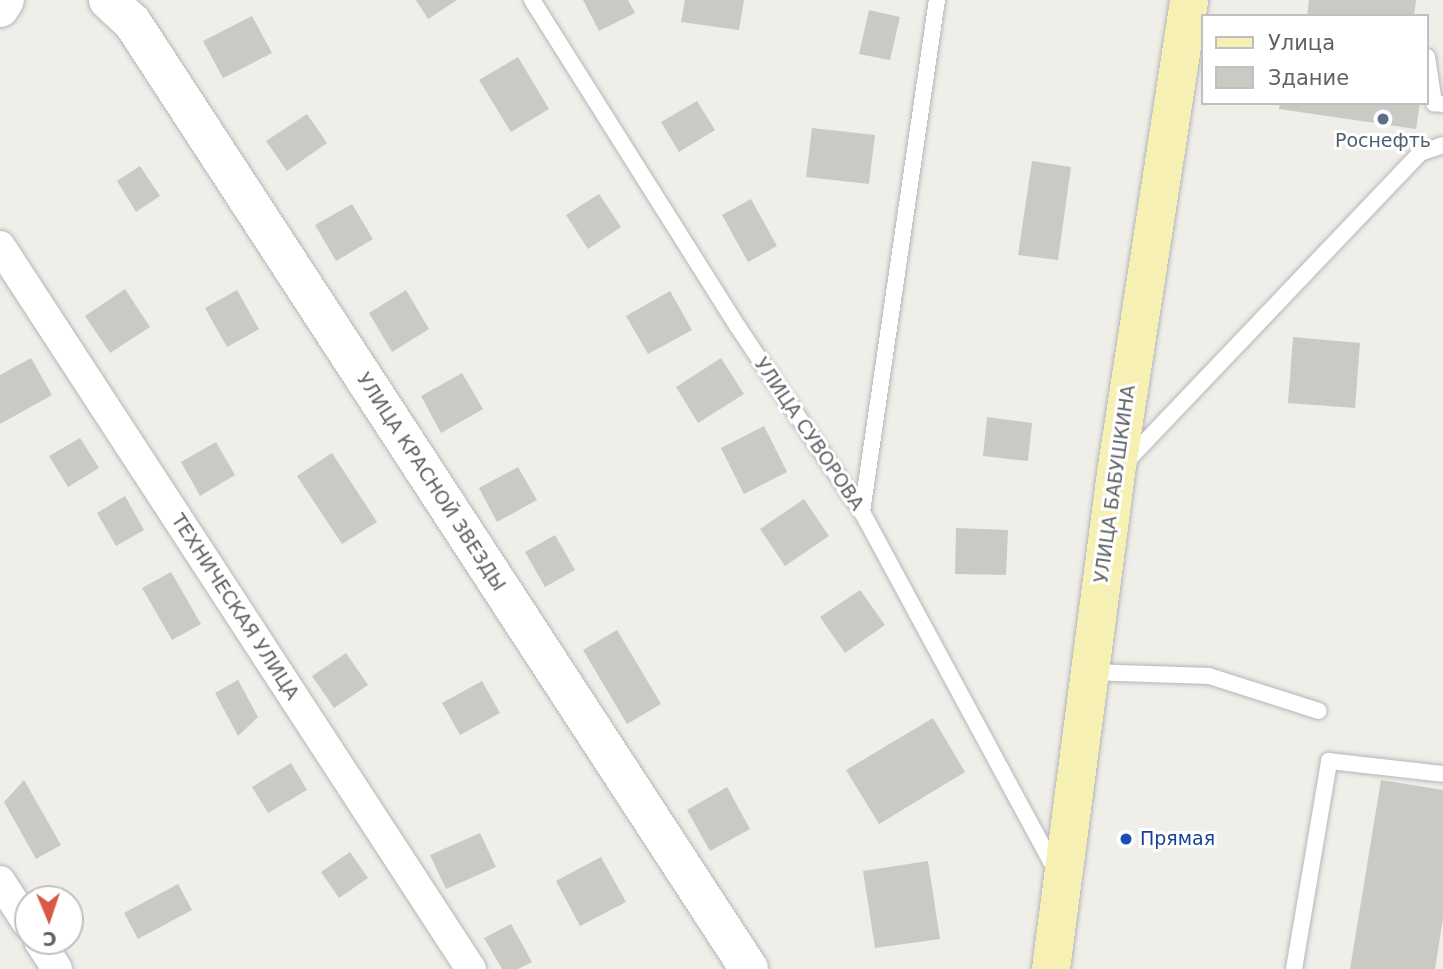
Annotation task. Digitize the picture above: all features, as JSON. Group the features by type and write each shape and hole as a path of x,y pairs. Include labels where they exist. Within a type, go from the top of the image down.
{"main road":[{"name":"УЛИЦА БАБУШКИНА","path":"1051,969 1116,473 1193,20"}],"street":[{"path":"0,8 5,0"},
{"name":"УЛИЦА КРАСНОЙ ЗВЕЗДЫ","path":"108,0 132,22 749,969"},
{"name":"ТЕХНИЧЕСКАЯ УЛИЦА","path":"0,246 471,969"},
{"path":"0,881 14,902"}],"lane":[{"name":"УЛИЦА СУВОРОВА","path":"532,0 738,327 862,512 1061,882"},
{"path":"862,512 937,0"},
{"path":"1429,70 1434,103 1443,104"},
{"path":"1116,473 1420,153 1443,145"},
{"path":"1089,672 1209,676 1319,711"},
{"path":"1294,969 1329,761 1443,774"}],"building":[{"path":"416,0 457,0 428,19"},
{"path":"583,0 628,0 635,13 599,31"},
{"path":"685,0 744,0 739,30 681,22"},
{"path":"1309,0 1416,0 1414,14 1307,14"},
{"path":"869,10 900,17 890,60 859,54"},
{"path":"252,16 272,53 223,78 203,41"},
{"path":"518,57 549,109 511,132 479,80"},
{"path":"697,101 715,130 679,152 661,122"},
{"name":"Роснефть","path":"1280,105 1420,105 1416,129 1279,109"},
{"path":"307,114 327,143 287,171 266,141"},
{"path":"812,128 875,135 869,184 806,177"},
{"path":"1032,161 1071,167 1058,260 1018,255"},
{"path":"140,166 160,196 136,212 117,181"},
{"path":"599,194 621,227 588,249 566,215"},
{"path":"751,199 777,246 748,262 722,215"},
{"path":"352,204 373,239 336,261 315,225"},
{"path":"125,289 150,327 110,353 85,316"},
{"path":"237,290 259,329 227,347 205,308"},
{"path":"406,290 429,329 392,352 369,313"},
{"path":"670,291 692,330 648,354 626,316"},
{"path":"1293,337 1360,343 1355,408 1288,403"},
{"path":"31,358 52,395 0,424 0,375"},
{"path":"721,358 744,394 698,423 676,387"},
{"path":"462,373 483,409 441,433 421,396"},
{"path":"987,417 1032,423 1028,461 983,456"},
{"path":"764,426 787,472 744,494 721,448"},
{"path":"80,438 99,468 68,487 49,456"},
{"path":"216,442 235,475 200,496 181,462"},
{"path":"332,453 377,522 342,544 297,476"},
{"path":"518,467 537,500 497,522 479,488"},
{"path":"125,496 144,530 116,546 97,513"},
{"path":"804,499 829,536 785,566 760,529"},
{"path":"956,528 1008,530 1006,575 955,574"},
{"path":"555,535 575,570 545,587 525,552"},
{"path":"171,572 201,624 172,640 142,588"},
{"path":"860,590 885,625 845,653 820,617"},
{"path":"617,630 661,704 627,724 583,650"},
{"path":"346,653 368,685 334,708 312,676"},
{"path":"238,680 258,717 238,736 215,693"},
{"path":"482,681 500,713 460,735 442,703"},
{"path":"933,718 965,772 879,824 846,770"},
{"path":"291,763 307,790 268,813 252,787"},
{"path":"24,780 61,845 36,859 4,802"},
{"path":"1381,780 1443,790 1443,918 1435,969 1350,969"},
{"path":"727,787 750,829 710,851 687,810"},
{"path":"480,833 496,867 446,889 430,855"},
{"path":"350,852 368,878 339,898 321,872"},
{"path":"601,857 626,902 580,926 556,881"},
{"path":"928,861 940,939 875,948 863,871"},
{"path":"178,884 192,910 138,939 124,913"},
{"path":"511,924 532,962 518,969 502,969 484,938"}],"place":[{"name":"Роснефть","path":"1383,119"},
{"name":"Прямая","path":"1126,839"}]}
